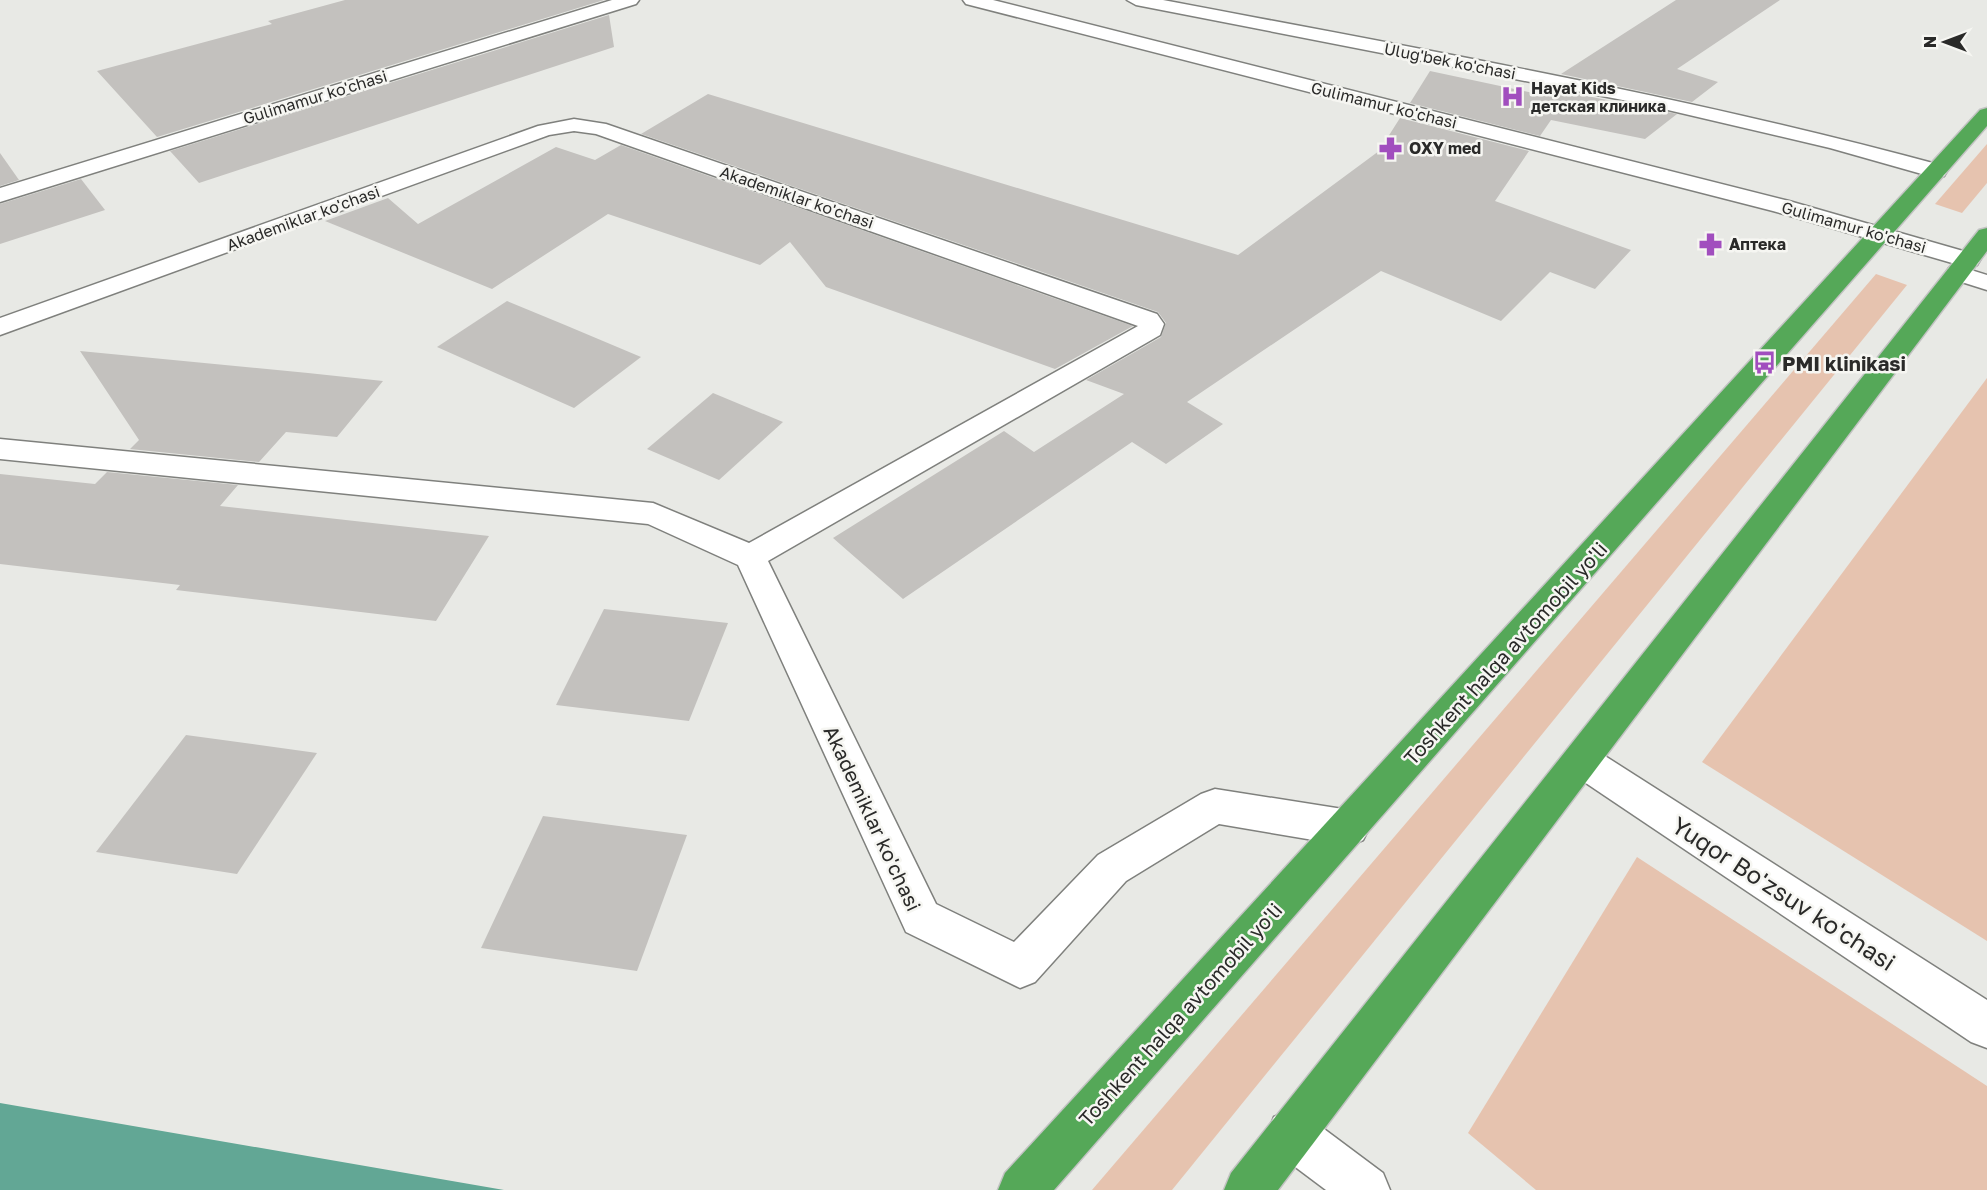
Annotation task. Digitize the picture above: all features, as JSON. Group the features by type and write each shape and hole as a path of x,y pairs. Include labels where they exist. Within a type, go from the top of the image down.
{"highway":[{"name":"Toshkent halqa avtomobil yo'li","path":"1028,1183 1349,828 1987,114"},
{"path":"1248,1190 1581,760 1975,263"}],"street":[{"name":"Gulimamur ko'chasi","path":"0,195 630,0"},
{"name":"Gulimamur ko'chasi","path":"972,0 1881,233 1975,263"},
{"name":"Ulug'bek ko'chasi","path":"1136,0 1730,116 1831,140 1936,171"},
{"name":"Akademiklar ko'chasi","path":"0,327 545,130 574,125 599,129 1148,320 1151,329 750,557 921,918 1020,967 1112,868 1215,806 1349,828"},
{"path":"0,449 653,514 750,557"},
{"name":"Yuqor Bo'zsuv ko'chasi","path":"1581,760 1987,1026"},
{"path":"1291,1134 1366,1190"}],"shaded area":[{"path":"1987,144 1987,183 1962,213 1935,204"},
{"path":"1876,274 1907,285 1172,1190 1092,1190"},
{"path":"1987,378 1987,941 1702,762"},
{"path":"1637,857 1987,1086 1987,1190 1536,1190 1468,1133"},
{"path":"0,1103 504,1190 0,1190"}],"building":[{"path":"345,0 604,0 157,137 97,71 272,24 268,21"},
{"path":"1676,0 1780,0 1677,69 1718,82 1692,102 1561,74"},
{"path":"609,15 614,47 199,183 170,151"},
{"path":"1430,71 1533,93 1542,87 1677,114 1645,139 1551,120 1540,136 1410,103"},
{"path":"708,94 1238,255 1379,151 1400,118 1529,151 1495,201 1631,250 1595,289 1550,272 1501,321 1381,271 1187,402 1223,424 1166,464 1132,442 903,599 833,538 1004,431 1034,452 1124,394 1086,380 1161,337 1166,323 1158,312 641,134"},
{"path":"621,145 1133,326 1055,369 826,287 790,242 760,265 608,214 492,289 325,221 388,198 418,224 556,147 595,160"},
{"path":"0,153 19,180 0,186"},
{"path":"81,179 105,210 0,244 0,204"},
{"path":"507,301 641,357 574,408 437,347"},
{"path":"80,351 383,381 337,437 286,432 259,462 130,449 139,440"},
{"path":"713,393 783,422 719,480 647,449"},
{"path":"107,472 238,485 220,506 489,536 436,621 176,590 180,585 0,564 0,474 95,484"},
{"path":"604,609 728,623 689,721 556,705"},
{"path":"186,735 317,753 237,874 96,852"},
{"path":"543,816 687,835 637,971 481,948"}],"place":[{"name":"Hayat Kids детская клиника","path":"1513,97"},
{"name":"OXY med","path":"1391,148"},
{"name":"Аптека","path":"1711,244"},
{"name":"PMI klinikasi","path":"1764,363"}]}
